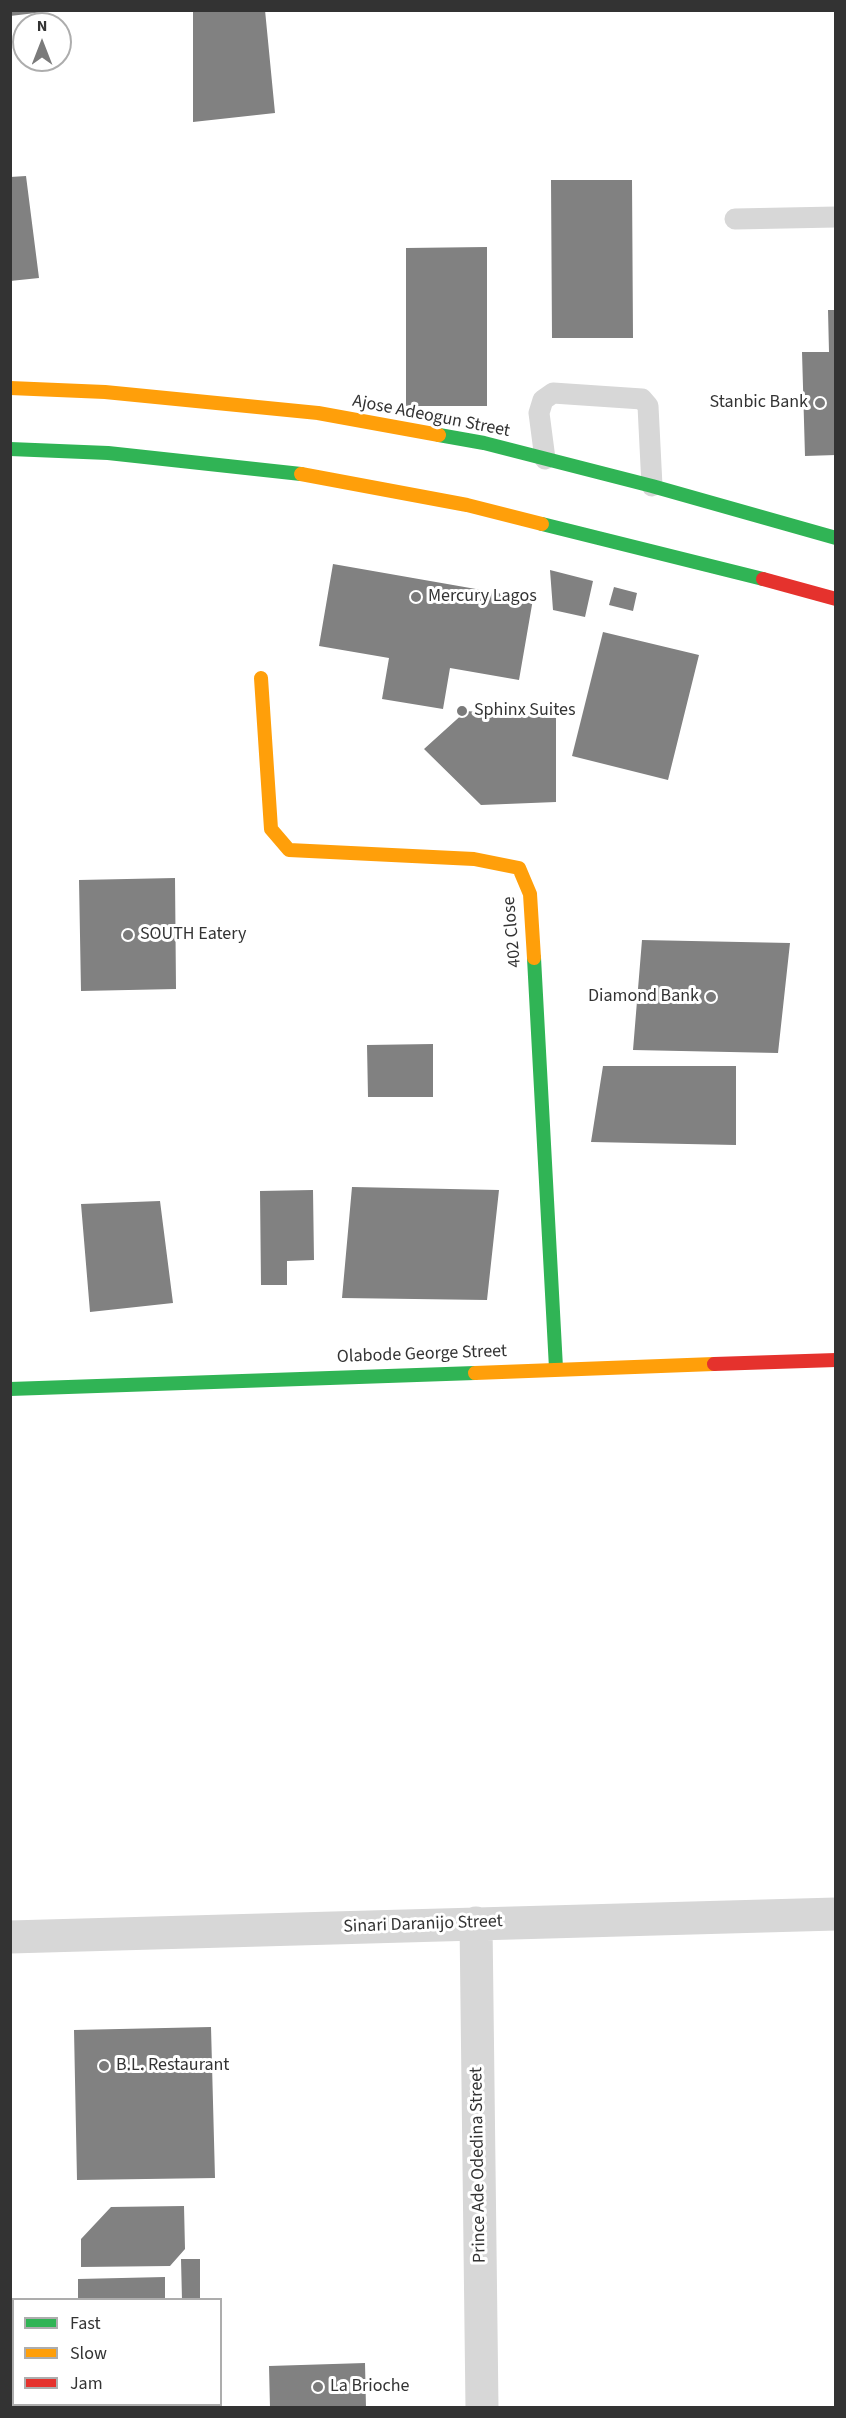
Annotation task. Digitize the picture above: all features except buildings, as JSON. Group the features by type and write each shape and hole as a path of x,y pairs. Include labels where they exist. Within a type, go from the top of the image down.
{"street":[{"name":"Ajose Adeogun Street","path":"10,388 105,392 318,414 484,443 652,486 836,538"},
{"path":"10,449 108,453 306,474 467,505 836,599"},
{"name":"402 Close","path":"261,678 271,829 289,850 474,859 519,868 530,894 556,1368"},
{"name":"Olabode George Street","path":"10,1389 556,1368 836,1360"},
{"name":"Sinari Daranijo Street","path":"10,1937 836,1914"},
{"name":"Prince Ade Odedina Street","path":"476,1923 482,2408"}],"lane":[{"path":"735,219 836,218"},
{"path":"545,459 539,413 543,400 553,393 642,399 648,406 652,486"}],"traffic: fast":[{"path":"439,435 484,443 652,486 836,538"},
{"path":"10,449 108,453 301,474"},
{"path":"542,524 763,579"},
{"path":"534,958 556,1368"},
{"path":"10,1389 475,1373"}],"traffic: slow":[{"path":"10,388 105,392 318,413 439,435"},
{"path":"301,474 467,505 542,524"},
{"path":"261,678 271,829 289,850 474,859 519,868 530,894 534,958"},
{"path":"475,1373 714,1364"}],"traffic: jam":[{"path":"763,579 836,599"},
{"path":"714,1364 836,1360"}],"place":[{"name":"Stanbic Bank","path":"820,403"},
{"name":"Mercury Lagos","path":"416,597"},
{"name":"Sphinx Suites","path":"462,711"},
{"name":"SOUTH Eatery","path":"128,935"},
{"name":"Diamond Bank","path":"711,997"},
{"name":"B.L. Restaurant","path":"104,2066"},
{"name":"La Brioche","path":"318,2387"}]}
